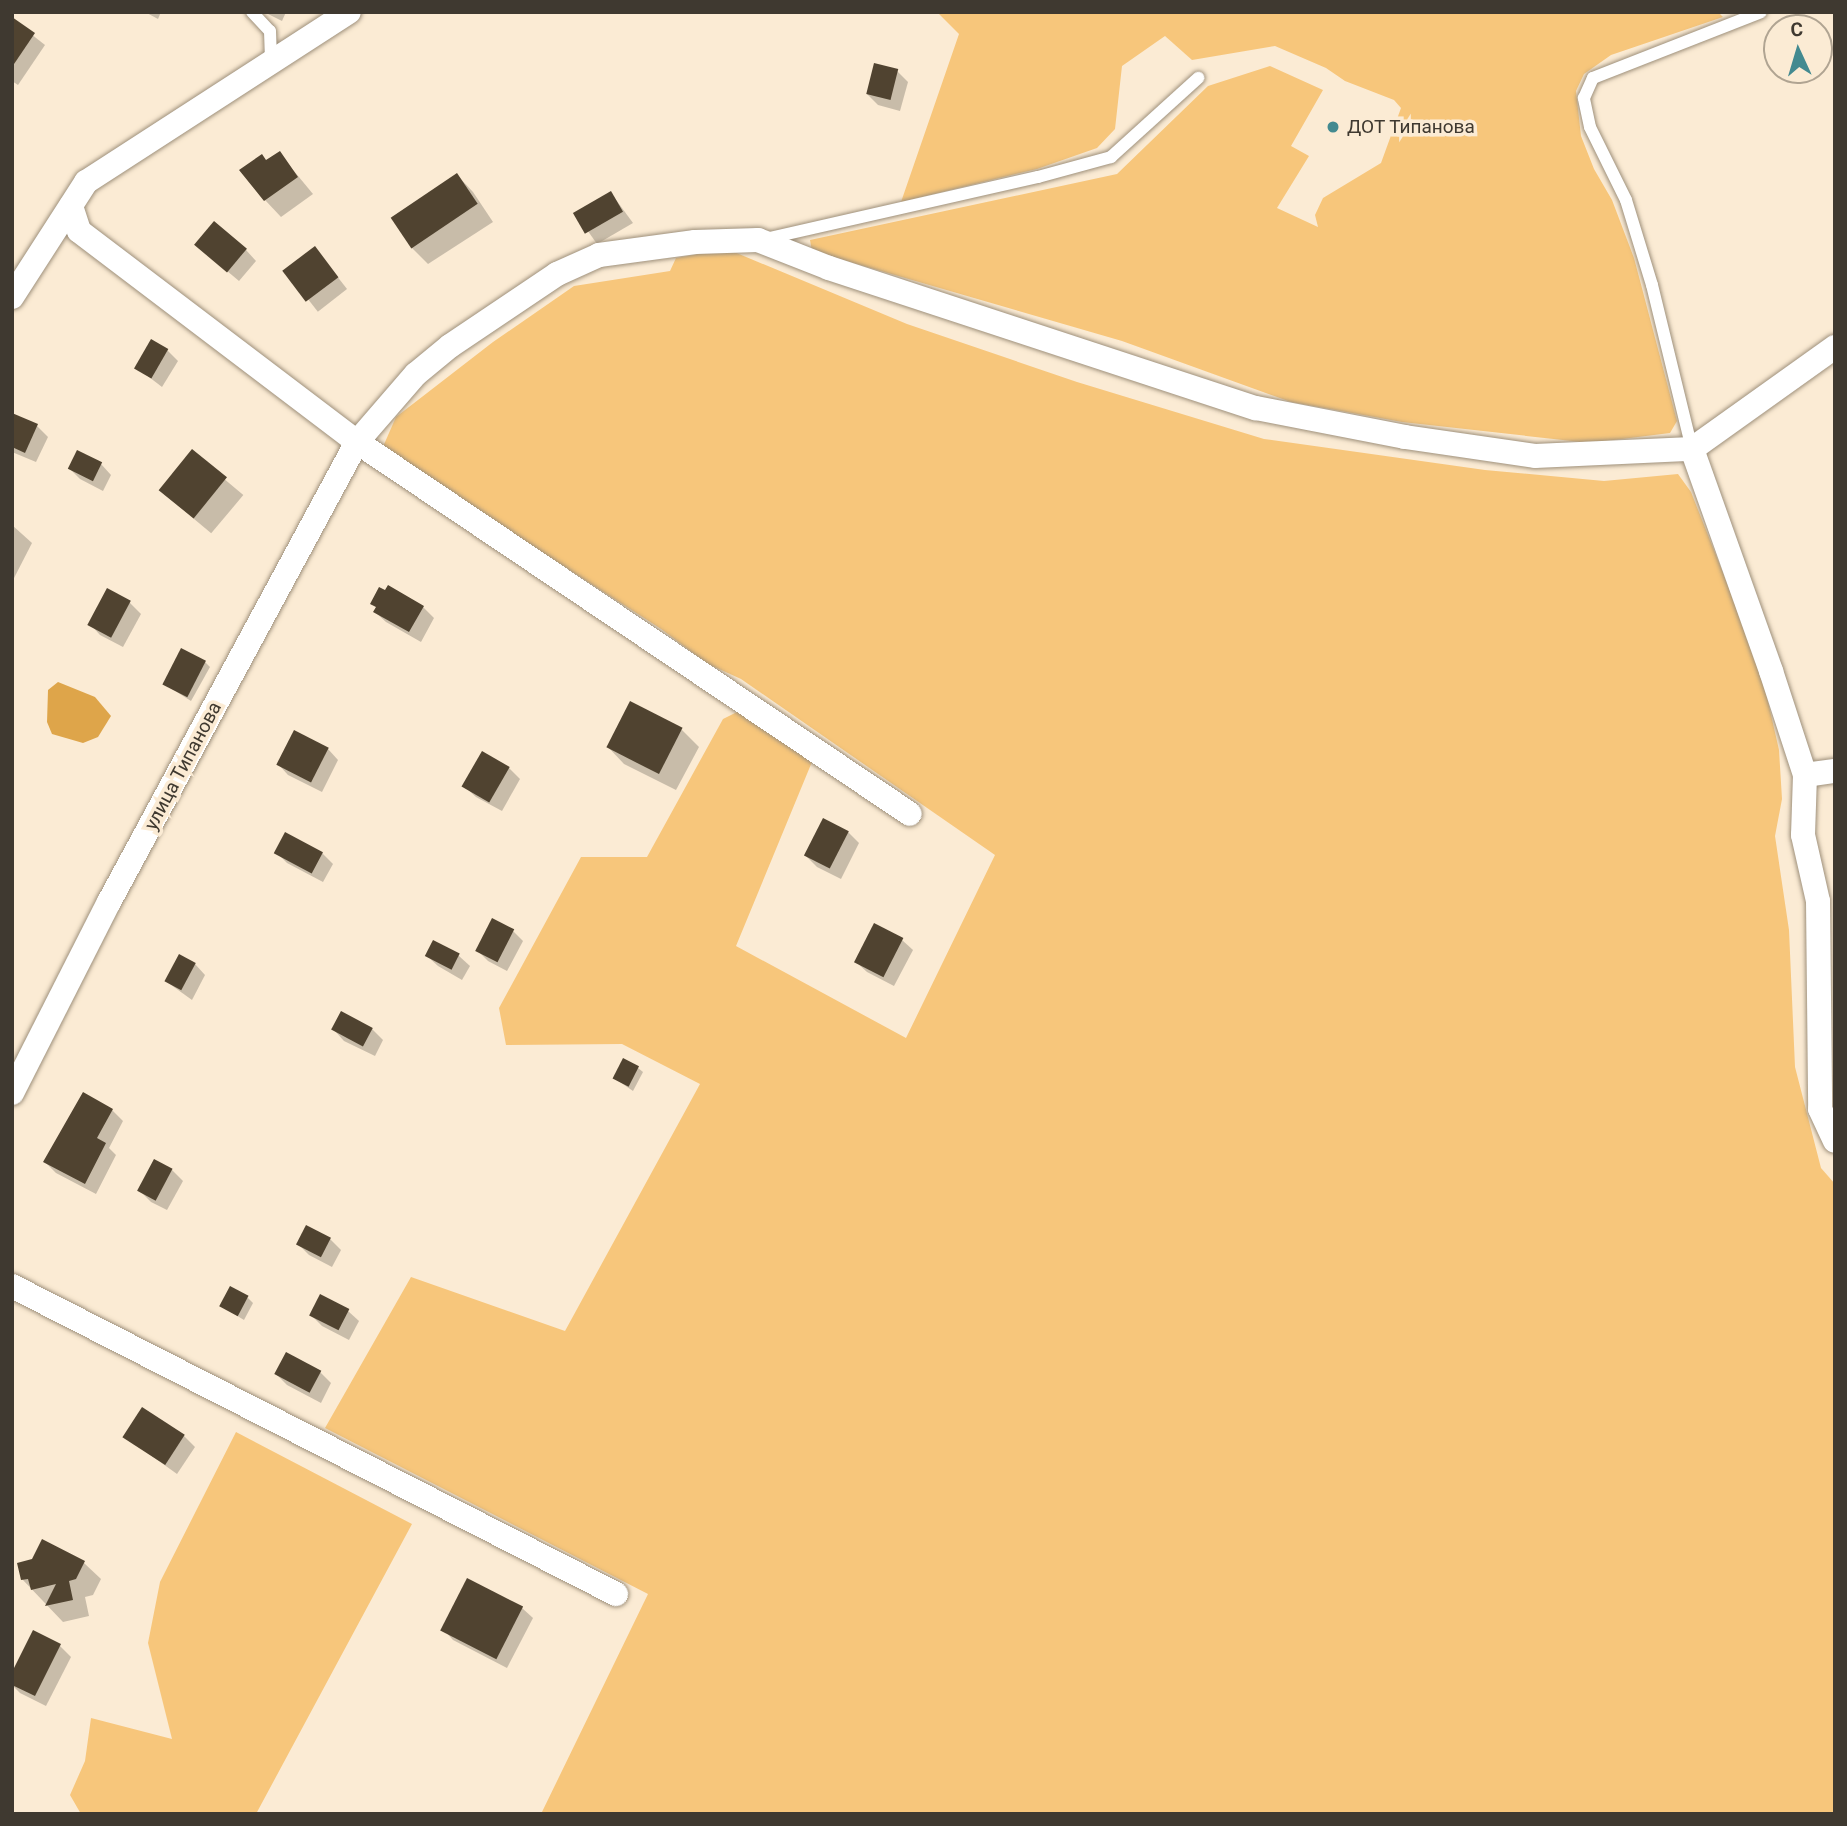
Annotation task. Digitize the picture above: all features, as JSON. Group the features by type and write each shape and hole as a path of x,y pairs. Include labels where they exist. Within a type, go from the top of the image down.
{"street":[{"path":"12,297 86,182 349,12"},
{"path":"71,206 79,231 357,442 910,814"},
{"path":"758,240 830,268 1256,408 1405,437 1535,456 1692,449 1835,347"},
{"name":"улица Типанова","path":"12,1093 116,889 357,442 416,374 556,274 599,255 695,242 758,240"},
{"path":"1692,449 1805,775 1803,835 1818,901 1821,1109 1835,1141"},
{"path":"1805,775 1835,771"},
{"path":"12,1286 616,1594"}],"lane":[{"path":"252,12 270,31 271,62"},
{"path":"1692,449 1653,285 1626,200 1590,127 1584,98 1593,78 1761,12"},
{"path":"758,240 818,224 1038,177 1111,157 1198,78"}],"shaded area":[{"path":"937,12 1718,12 1723,17 1611,55 1584,74 1576,91 1581,136 1594,169 1612,200 1634,258 1677,421 1670,433 1590,443 1402,422 1291,402 1122,341 812,251 810,240 1117,174 1208,86 1270,66 1323,90 1291,146 1309,156 1277,208 1318,227 1315,215 1323,198 1381,163 1401,108 1394,100 1345,81 1326,68 1275,46 1192,60 1165,36 1122,66 1115,129 1097,148 1037,169 901,202 959,34"},
{"path":"727,249 907,324 1077,382 1264,439 1485,470 1604,481 1678,474 1691,492 1746,631 1767,697 1779,750 1782,799 1775,836 1789,930 1795,1067 1821,1168 1835,1184 1835,1814 541,1814 648,1594 325,1428 411,1277 565,1331 700,1084 622,1044 506,1045 499,1008 581,857 647,857 723,719 737,712 814,757 736,946 906,1038 995,855 741,679 708,664 661,629 382,449 396,417 493,342 574,286 670,271 676,258"},
{"path":"58,682 95,697 111,716 98,737 83,743 52,734 47,722 48,690"},
{"path":"236,1432 412,1524 256,1814 81,1814 70,1795 85,1761 91,1718 172,1739 148,1643 160,1582"}],"building":[{"path":"12,17 35,33 12,67"},
{"path":"874,63 898,69 891,100 866,94"},
{"path":"280,151 298,177 264,201 239,170 262,154 266,160"},
{"path":"457,173 478,204 411,248 391,218"},
{"path":"611,191 623,212 585,234 573,213"},
{"path":"214,221 247,249 227,272 194,245"},
{"path":"315,246 338,277 306,302 282,271"},
{"path":"151,339 168,349 151,378 134,368"},
{"path":"12,413 38,424 25,453 12,447"},
{"path":"192,449 227,477 194,519 159,490"},
{"path":"77,450 102,462 93,481 68,469"},
{"path":"388,585 424,606 409,632 373,612 376,607 370,604 379,587 385,590"},
{"path":"107,588 131,601 111,638 87,625"},
{"path":"181,648 206,661 187,697 162,685"},
{"path":"630,701 683,728 659,774 606,747"},
{"path":"294,730 329,748 311,782 276,765"},
{"path":"482,751 510,767 489,803 462,787"},
{"path":"823,818 849,831 830,869 804,855"},
{"path":"285,832 323,852 312,873 274,853"},
{"path":"492,918 514,929 497,962 475,951"},
{"path":"874,923 903,938 883,977 854,962"},
{"path":"433,940 460,954 452,970 425,956"},
{"path":"179,954 196,963 181,990 164,981"},
{"path":"341,1011 373,1028 363,1046 331,1030"},
{"path":"623,1058 639,1066 629,1087 613,1078"},
{"path":"83,1092 113,1109 97,1138 106,1143 85,1184 43,1162"},
{"path":"154,1159 173,1169 156,1201 137,1191"},
{"path":"306,1225 331,1238 321,1257 296,1245"},
{"path":"230,1286 249,1296 238,1316 219,1306"},
{"path":"320,1294 349,1309 339,1330 309,1315"},
{"path":"286,1352 321,1371 310,1393 274,1374"},
{"path":"142,1407 185,1435 165,1465 122,1437"},
{"path":"42,1539 85,1561 76,1579 69,1581 73,1600 45,1606 56,1584 31,1590 28,1579 21,1580 17,1563 32,1559"},
{"path":"467,1578 523,1607 496,1659 440,1631"},
{"path":"33,1630 61,1644 35,1696 12,1685 12,1672"}],"place":[{"name":"ДОТ Типанова","path":"1333,127"}]}
